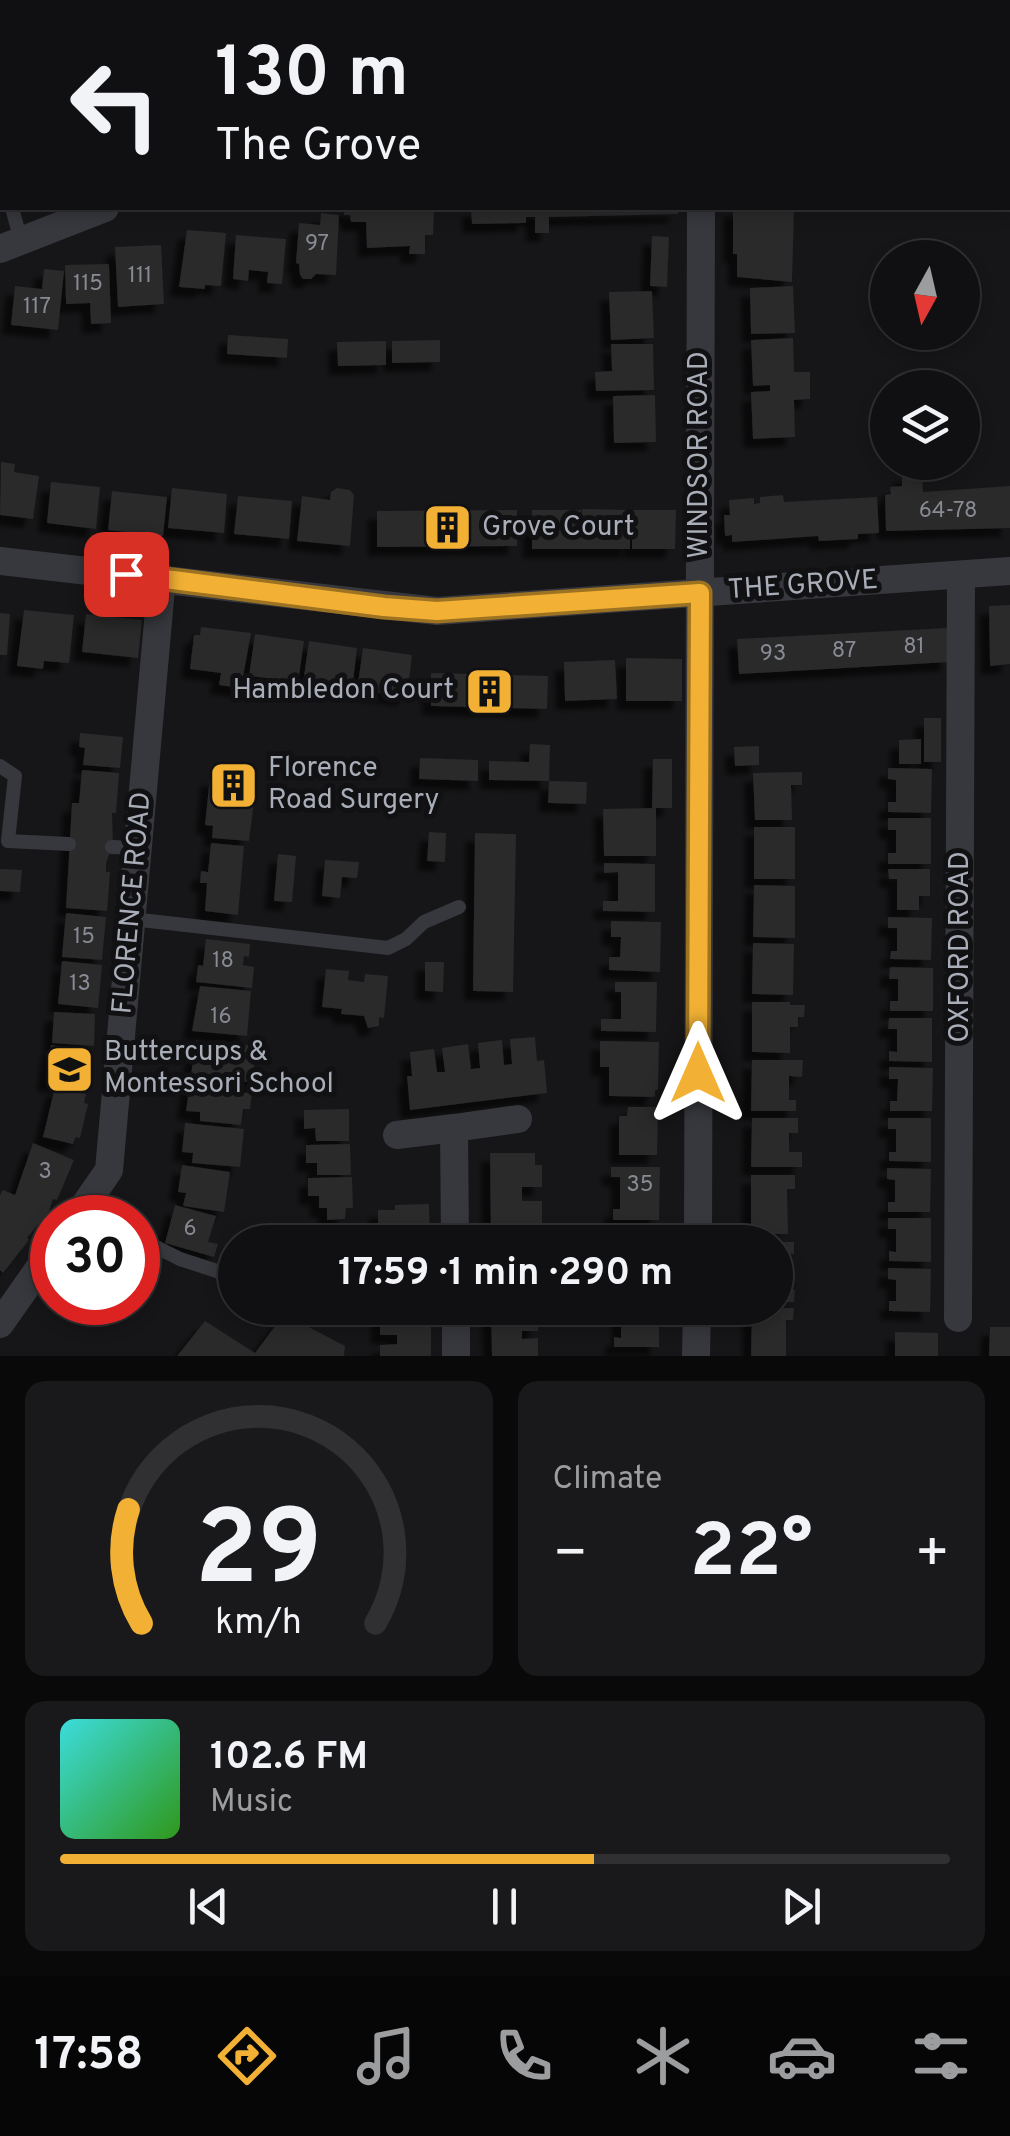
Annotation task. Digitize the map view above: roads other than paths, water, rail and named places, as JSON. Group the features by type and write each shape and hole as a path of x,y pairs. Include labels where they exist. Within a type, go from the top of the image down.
{"street":[{"path":"10,245 100,210"},
{"name":"WINDSOR ROAD","path":"698,1225 701,210"},
{"name":"THE GROVE","path":"0,561 437,611 1010,571"},
{"name":"OXFORD ROAD","path":"958,1318 961,575"},
{"name":"FLORENCE ROAD","path":"97,1195 110,1170 132,918 125,848 162,578"},
{"path":"397,1135 518,1120"},
{"path":"454,1128 455,1225"},
{"path":"0,1324 30,1281"},
{"path":"456,1325 456,1356"},
{"path":"696,1356 697,1325"}],"lane":[{"path":"10,245 12,210"},
{"path":"0,766 15,776 8,841 69,844"},
{"path":"132,918 388,948 406,939 424,922 459,907"},
{"path":"160,1249 218,1271"}],"place":[{"name":"Grove Court","path":"447,528"},
{"name":"Hambledon Court","path":"489,691"},
{"name":"Florence Road Surgery","path":"233,785"},
{"name":"Buttercups & Montessori School","path":"69,1069"}]}
